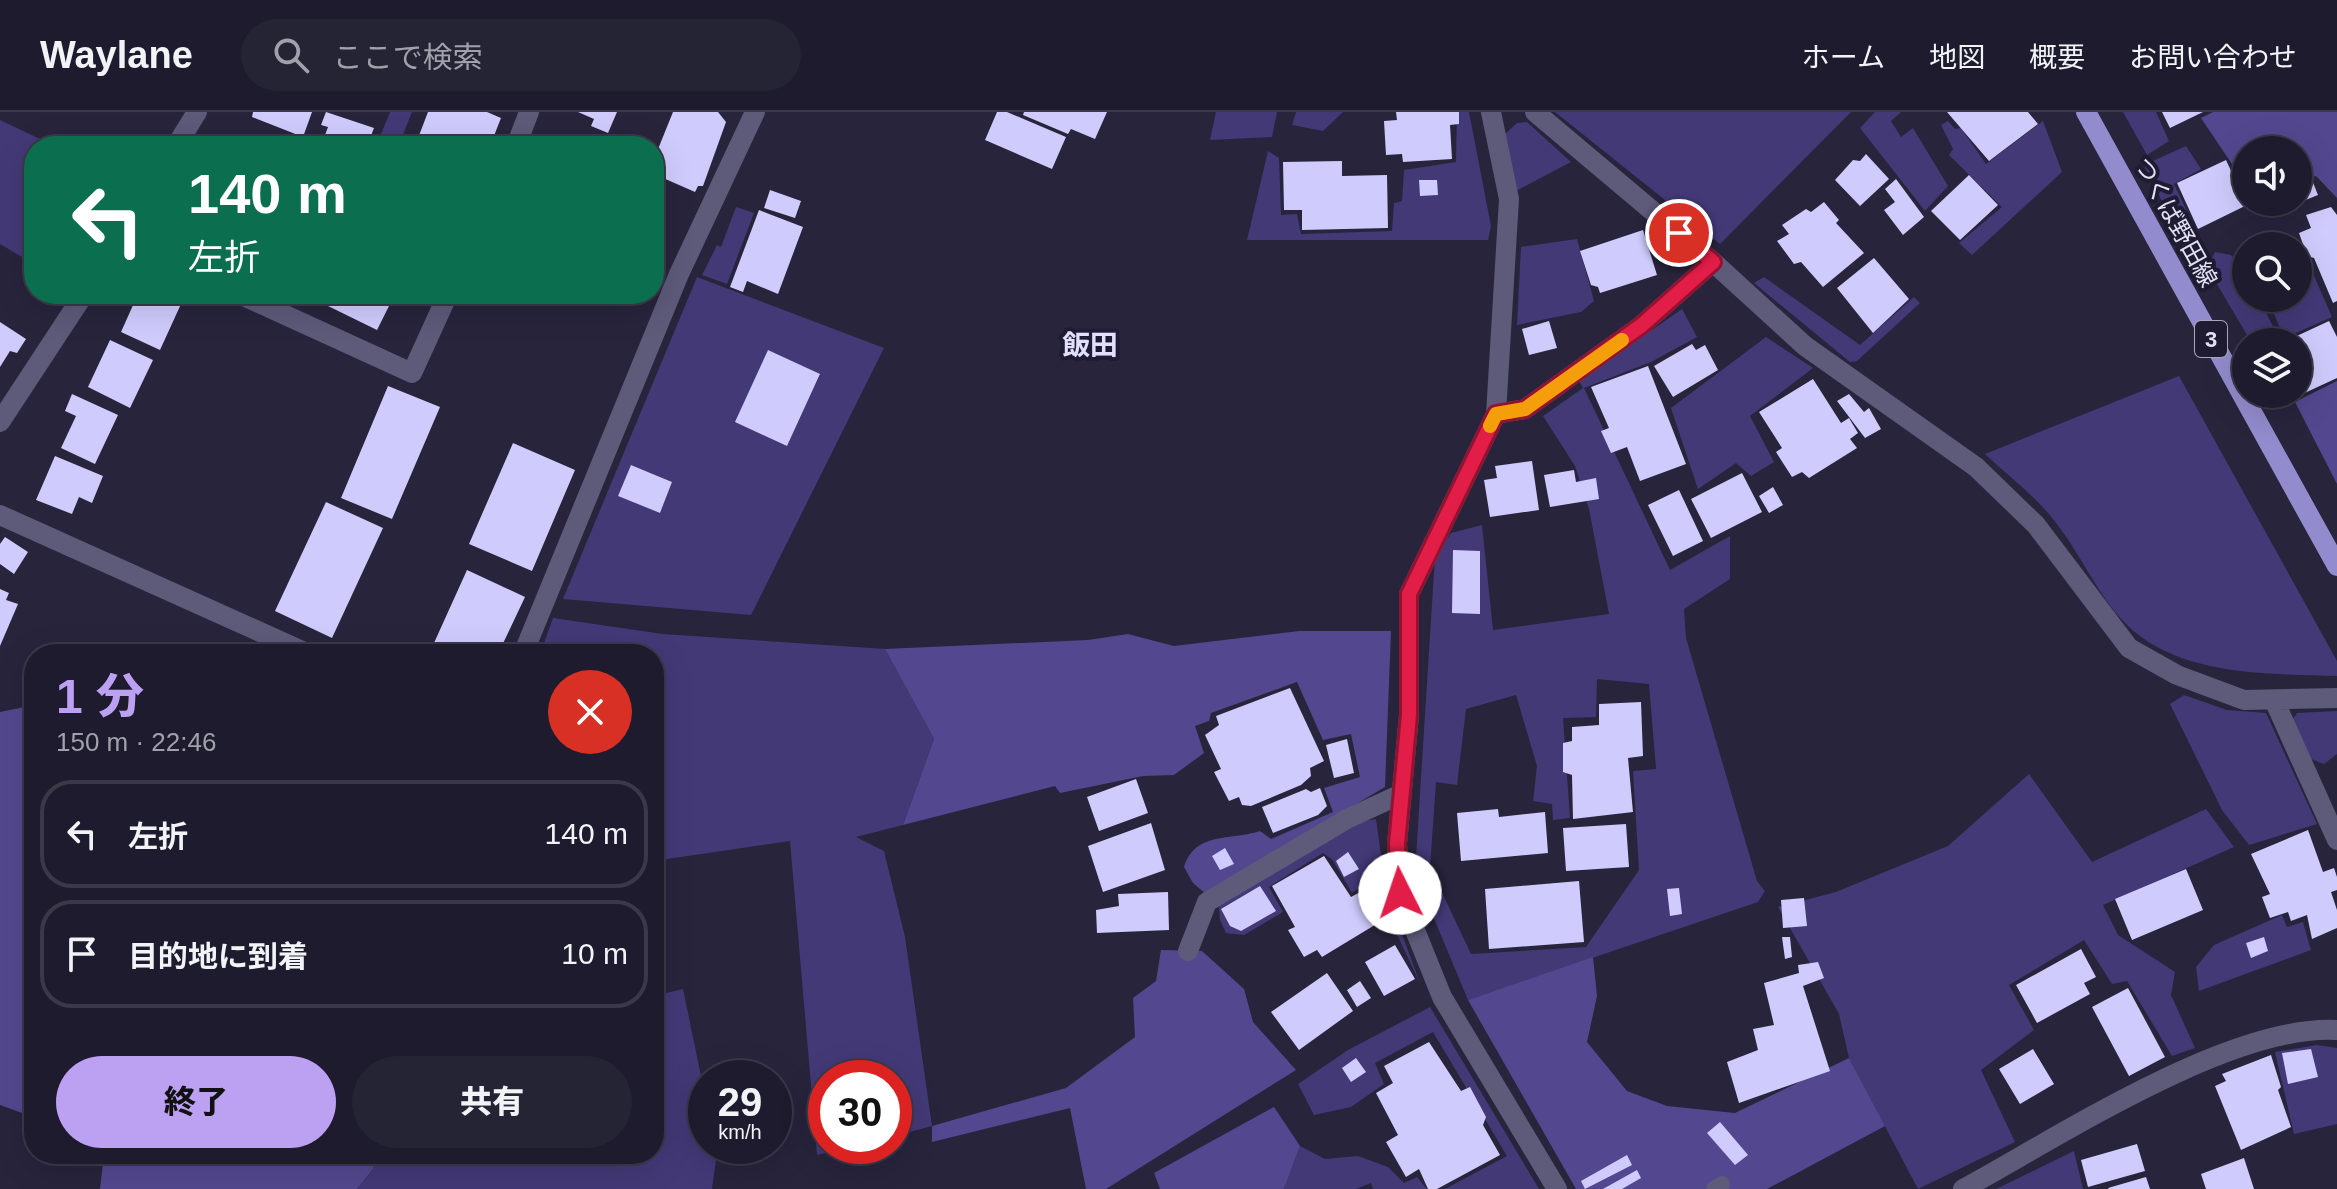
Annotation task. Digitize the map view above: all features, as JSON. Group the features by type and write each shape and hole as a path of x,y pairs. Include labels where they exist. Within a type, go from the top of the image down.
{"main road":[{"name":"つくば野田線","path":"2086,112 2337,566"}],"street":[{"path":"182,136 197,112"},
{"path":"520,136 529,112"},
{"path":"527,644 679,274 755,112"},
{"path":"1491,112 1509,199 1496,414 1409,594 1409,715 1397,844 1400,893 1442,997 1557,1189"},
{"path":"1535,112 1713,262 1805,346 1976,467 2036,525 2129,648 2177,675 2244,700 2337,698"},
{"path":"1496,414 1525,409 1642,325 1713,262"},
{"path":"0,422 77,304"},
{"path":"261,304 412,373 443,304"},
{"path":"0,515 287,644"},
{"path":"2274,700 2337,840"},
{"path":"1188,951 1207,902 1347,819 1401,794"},
{"path":"1963,1189 2168,1078 2212,1058 2285,1034 2337,1030"}],"shaded area":[{"path":"390,112 412,112 402,136 381,134"},
{"path":"1216,112 1277,112 1272,137 1210,140"},
{"path":"1296,112 1343,112 1323,131 1292,125"},
{"path":"1457,112 1469,112 1491,226 1488,240 1247,240 1268,151 1279,158 1281,215 1297,214 1301,234 1392,231 1394,203 1402,201 1404,170 1456,162"},
{"path":"1555,112 1851,112 1720,244"},
{"path":"1875,112 1901,112 1891,121 1901,137 1913,128 1948,186 1925,211 1860,128"},
{"path":"2123,112 2156,112 2169,141 2147,155"},
{"path":"2213,112 2337,112 2337,198 2316,176 2312,177 2312,136 2232,136 2232,164 2201,118"},
{"path":"0,120 34,136 24,136 24,258 0,244"},
{"path":"1948,121 1955,129 1961,128 1986,164 2043,121 2062,172 1972,255 1959,243 2002,207 1949,155 1953,149 1941,125"},
{"path":"1527,122 1571,162 1516,191 1505,134 1517,123"},
{"path":"2186,146 2201,169 2174,184 2200,239 2191,244 2181,240 2144,165"},
{"path":"736,207 754,213 727,284 702,275 717,245 721,247"},
{"path":"1577,239 1594,301 1581,312 1517,325 1521,247"},
{"path":"2215,252 2232,256 2232,310 2207,267"},
{"path":"2312,271 2332,317 2307,328 2280,328 2273,312 2312,312"},
{"path":"697,277 884,348 751,615 563,599","holes":["768,350 820,375 787,446 736,422","631,465 672,482 660,513 618,496"]},
{"path":"1764,277 1860,345 1914,297 1920,303 1857,361 1850,362 1754,283"},
{"path":"1682,309 1697,337 1651,362 1584,388 1670,570 1730,536 1730,579 1684,609 1686,638 1757,881 1765,891 1758,902 1468,1000 1415,873 1435,556 1451,533 1482,525 1493,630 1609,614 1589,509 1575,466 1543,416 1583,388 1579,381","holes":["1597,679 1649,684 1656,769 1633,771 1639,870 1586,947 1471,954 1430,867 1436,782 1457,785 1466,709 1516,695 1537,766 1533,801 1552,804 1553,820 1570,818 1563,718 1596,717"]},
{"path":"2233,312 2266,312 2274,328 2243,328"},
{"path":"1766,337 1813,368 1750,416 1774,462 1751,476 1736,463 1698,489 1671,408"},
{"path":"2179,376 2337,661 2337,676 2261,673 2209,666 2161,649 2140,636 2115,612 2048,513 1985,454"},
{"path":"2337,381 2337,484 2298,408 2312,408 2312,394"},
{"path":"553,618 663,634 885,649 934,739 903,825 856,837 884,851 905,937 932,1126 912,1131 912,1060 809,1060 790,841 664,860 664,644 544,644"},
{"path":"1299,631 1391,631 1385,787 1205,893 1193,883 1184,867 1189,856 1205,842 1260,831 1271,839 1333,812 1324,788 1360,777 1351,734 1323,740 1297,682 1211,713 1209,721 1195,726 1204,753 1174,775 1143,776 1060,793 1055,786 903,825 934,739 885,649 1088,640 1128,634 1174,646"},
{"path":"2184,695 2227,710 2266,713 2317,824 2249,845 2222,810 2170,704"},
{"path":"24,707 22,1113 0,1105 0,712"},
{"path":"2337,711 2337,754 2324,764 2311,759 2291,722 2297,713"},
{"path":"2029,774 2092,862 2206,809 2234,847 2103,905 2118,935 2175,972 2171,995 2195,1048 2172,1056 2127,981 2112,984 2084,940 2009,985 2034,1030 1981,1070 2015,1142 1918,1189 1849,1058 1839,1014 1778,907 1836,892 1948,846"},
{"path":"1376,819 1386,891 1420,983 1371,880 1352,893 1332,859 1323,853 1269,887 1283,912 1244,935 1226,933 1220,920 1219,905 1256,879 1364,821"},
{"path":"2282,915 2287,927 2303,922 2311,950 2199,991 2196,967 2214,945"},
{"path":"1161,950 1202,951 1244,989 1253,1022 1296,1070 1106,1189 1086,1189 1070,1108 932,1142 932,1126 1066,1088 1135,1037 1133,998 1156,981"},
{"path":"1593,957 1597,996 1587,1042 1627,1091 1667,1106 1735,1113 1849,1058 1885,1126 1767,1189 1576,1189 1468,1000"},
{"path":"683,989 698,1060 688,1060 688,1164 715,1164 712,1189 357,1189 373,1169 373,1164 664,1164 664,994"},
{"path":"1430,1007 1539,1189 1445,1189 1507,1156 1433,1032 1375,1063 1384,1084 1351,1107 1314,1115 1298,1084 1348,1050"},
{"path":"2317,1045 2337,1048 2337,1124 2294,1134 2275,1052"},
{"path":"1274,1107 1300,1146 1284,1189 1160,1189 1154,1173"},
{"path":"1300,1146 1325,1159 1358,1156 1388,1167 1404,1183 1417,1177 1427,1189 1373,1189 1371,1183 1356,1189 1284,1189"},
{"path":"2074,1151 2083,1189 1996,1189"},
{"path":"103,1164 373,1164 373,1169 357,1189 100,1189"}],"building":[{"path":"253,112 312,112 303,136 252,117"},
{"path":"326,112 374,128 371,136 325,136 328,127 321,125"},
{"path":"428,112 487,112 501,118 494,136 419,136"},
{"path":"578,112 617,112 608,133 591,126 594,119"},
{"path":"673,112 718,112 726,122 703,186 698,186 695,192 664,178 663,136"},
{"path":"997,112 1007,112 1066,137 1052,169 985,140"},
{"path":"1024,112 1107,112 1095,139 1071,129 1068,134 1023,115"},
{"path":"1396,112 1459,112 1459,124 1450,125 1452,159 1403,162 1402,154 1386,155 1384,121 1397,120"},
{"path":"1947,112 2028,112 2038,124 1989,161"},
{"path":"2162,112 2203,112 2170,128"},
{"path":"1866,154 1889,179 1860,206 1835,180 1853,160 1860,161"},
{"path":"2226,160 2232,173 2232,212 2198,229 2177,183"},
{"path":"1342,161 1342,176 1387,175 1388,228 1302,230 1302,210 1284,210 1283,162"},
{"path":"1969,175 1998,205 1960,240 1931,211"},
{"path":"1896,179 1924,217 1903,235 1884,210 1895,202 1885,189"},
{"path":"1419,180 1437,180 1438,195 1420,196"},
{"path":"2312,180 2318,195 2312,197"},
{"path":"770,190 801,201 795,218 764,208"},
{"path":"1824,202 1839,220 1836,223 1864,253 1823,287 1801,262 1794,264 1777,241 1789,234 1782,225 1806,209 1811,212"},
{"path":"2331,207 2337,215 2337,301 2333,303 2312,257 2312,232 2301,232 2311,228 2306,216 2312,216 2312,213"},
{"path":"759,210 803,227 778,294 747,281 743,292 730,287"},
{"path":"1643,230 1657,275 1600,293 1598,287 1591,285 1580,251"},
{"path":"1874,258 1909,299 1873,333 1837,288"},
{"path":"134,304 181,304 160,350 121,332"},
{"path":"329,304 390,304 377,330"},
{"path":"1549,321 1557,348 1529,355 1522,329"},
{"path":"2329,321 2337,337 2337,378 2312,390 2312,329"},
{"path":"0,322 26,339 17,353 10,351 0,367"},
{"path":"110,340 153,360 130,408 88,387"},
{"path":"1692,344 1696,350 1705,345 1718,370 1673,397 1654,366"},
{"path":"768,350 820,374 787,446 735,422"},
{"path":"1648,366 1686,464 1640,481 1627,447 1611,453 1601,431 1609,428 1591,387"},
{"path":"1813,379 1841,423 1849,418 1858,433 1850,439 1857,448 1809,478 1802,472 1792,477 1776,452 1782,448 1759,412"},
{"path":"388,386 440,407 392,519 341,498"},
{"path":"72,394 118,415 95,464 61,448 76,416 65,411"},
{"path":"1849,394 1864,412 1869,408 1881,429 1865,438 1837,401"},
{"path":"513,443 575,470 532,571 469,544"},
{"path":"55,456 103,476 92,503 79,497 72,514 36,500"},
{"path":"1532,461 1539,510 1490,517 1484,480 1497,478 1495,466"},
{"path":"631,465 672,482 660,513 618,496"},
{"path":"1574,470 1576,482 1596,478 1599,499 1550,507 1544,475"},
{"path":"1742,473 1762,512 1711,538 1691,499"},
{"path":"1773,487 1783,505 1769,513 1759,496"},
{"path":"1679,490 1703,541 1673,556 1648,505"},
{"path":"326,502 383,528 332,638 275,611"},
{"path":"5,537 28,552 14,574 0,564 0,544"},
{"path":"1453,550 1480,551 1480,614 1452,613"},
{"path":"467,570 525,597 503,644 434,644"},
{"path":"0,589 9,593 6,600 18,604 0,646"},
{"path":"1290,688 1324,761 1310,768 1311,776 1301,785 1251,806 1242,805 1239,797 1229,801 1214,772 1221,769 1205,735 1219,725 1216,716"},
{"path":"1641,702 1643,756 1628,758 1633,812 1573,819 1572,775 1563,772 1563,743 1572,741 1572,727 1599,725 1599,704"},
{"path":"1347,739 1354,773 1334,778 1326,745"},
{"path":"1136,779 1148,813 1099,831 1087,797"},
{"path":"1320,788 1327,806 1318,815 1273,833 1262,807 1306,789 1311,792"},
{"path":"1498,809 1499,817 1545,812 1548,853 1461,861 1457,813"},
{"path":"1151,823 1165,870 1103,892 1088,846"},
{"path":"1626,824 1629,867 1566,871 1563,828"},
{"path":"2308,830 2323,872 2334,868 2337,877 2337,890 2331,892 2337,910 2337,928 2312,939 2307,915 2291,921 2288,912 2270,918 2262,897 2270,894 2251,854"},
{"path":"1225,848 1234,864 1220,870 1212,856"},
{"path":"1348,852 1359,869 1344,877 1336,861"},
{"path":"1324,856 1351,897 1371,886 1388,917 1322,957 1317,950 1304,957 1288,930 1295,927 1272,886"},
{"path":"2186,869 2203,910 2132,940 2115,899"},
{"path":"1579,881 1584,942 1489,949 1485,889"},
{"path":"1260,886 1276,911 1241,931 1230,926 1221,909"},
{"path":"1679,888 1682,914 1670,916 1667,889"},
{"path":"1168,892 1169,930 1097,933 1096,910 1119,906 1118,894"},
{"path":"1804,898 1807,926 1783,928 1781,900"},
{"path":"1782,937 1790,937 1792,957 1785,959"},
{"path":"2264,937 2268,951 2251,958 2246,943"},
{"path":"1395,945 1415,979 1384,996 1365,962"},
{"path":"2081,949 2096,977 2084,983 2090,994 2037,1023 2016,985"},
{"path":"1818,962 1824,978 1803,986 1830,1071 1739,1103 1727,1062 1758,1050 1753,1029 1774,1025 1764,983 1799,973 1798,965"},
{"path":"1327,973 1353,1011 1299,1050 1271,1012"},
{"path":"1360,981 1371,998 1357,1007 1347,990"},
{"path":"2128,988 2165,1057 2129,1076 2092,1007"},
{"path":"1429,1042 1461,1091 1470,1087 1486,1117 1483,1125 1500,1155 1437,1189 1428,1189 1419,1169 1406,1177 1386,1142 1398,1135 1376,1093 1393,1083 1384,1066"},
{"path":"2033,1049 2054,1084 2020,1104 1999,1069"},
{"path":"2311,1049 2318,1077 2288,1084 2282,1053"},
{"path":"2271,1055 2281,1087 2278,1090 2291,1127 2241,1150 2215,1086 2226,1081 2222,1074"},
{"path":"1356,1058 1366,1072 1351,1082 1342,1068"},
{"path":"1720,1122 1748,1155 1735,1165 1707,1133"},
{"path":"2137,1144 2145,1171 2088,1187 2081,1160"},
{"path":"1627,1155 1632,1165 1585,1189 1581,1181"},
{"path":"2244,1158 2254,1189 2206,1189 2201,1174"},
{"path":"1637,1170 1641,1178 1622,1189 1603,1189"},
{"path":"2146,1177 2150,1189 2108,1188"}],"slow traffic":[{"path":"1490,426 1496,414 1525,409 1622,340"}],"district":[{"name":"飯田","path":"1090,345"}],"route":[{"path":"1400,893 1397,844 1409,715 1409,594 1496,414 1525,409 1642,325 1713,262 1679,233"}]}
